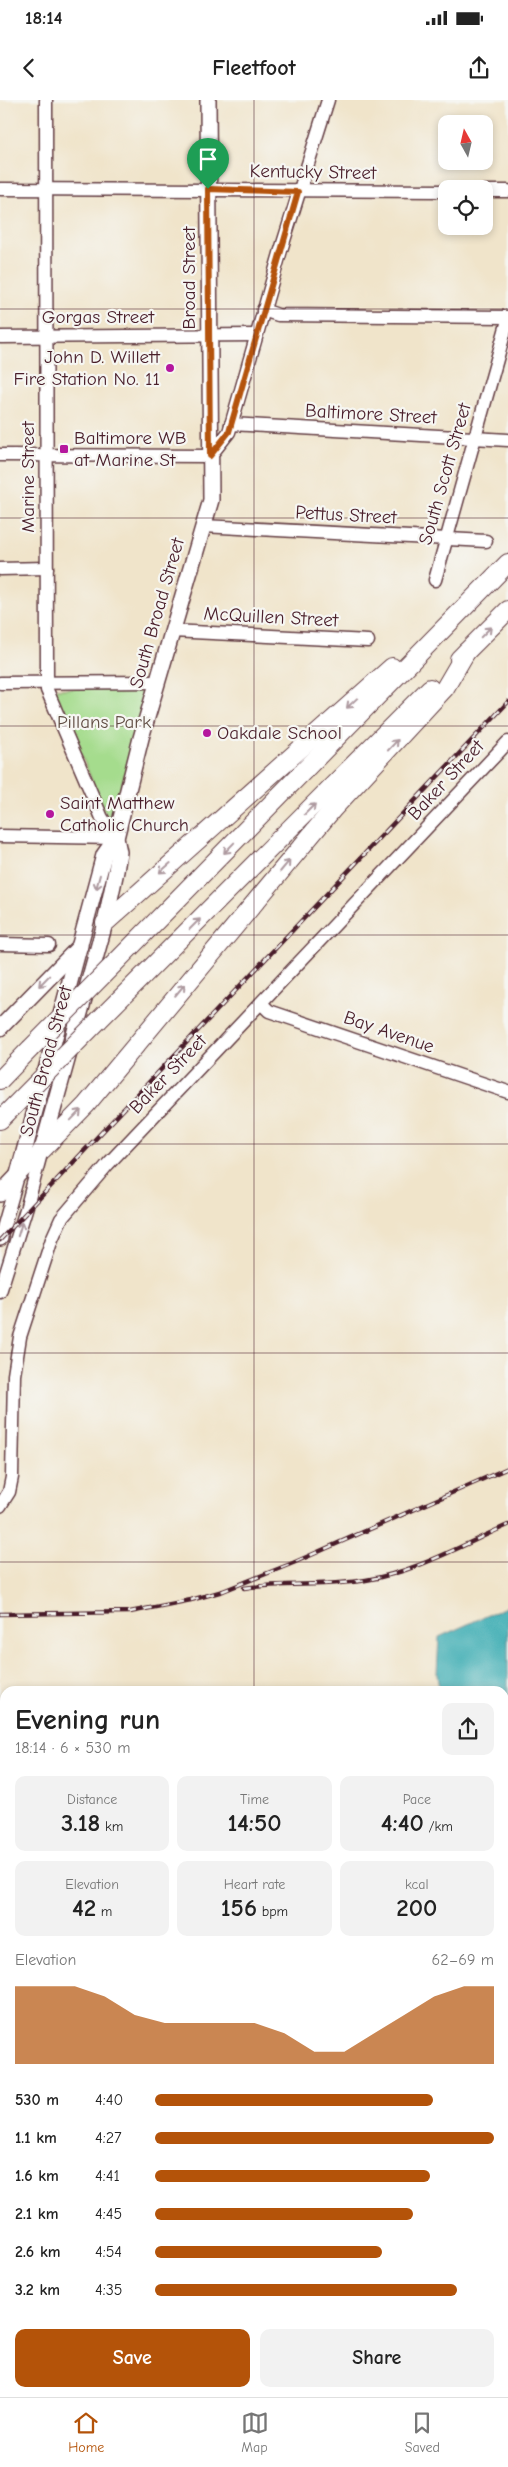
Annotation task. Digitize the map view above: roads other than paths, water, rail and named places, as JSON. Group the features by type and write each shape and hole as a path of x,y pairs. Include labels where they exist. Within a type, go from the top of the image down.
{"highway":[{"path":"0,1080 508,563"},
{"path":"0,1120 508,610"},
{"path":"104,923 387,670 445,629"},
{"path":"42,1150 86,1105 332,810 445,688 466,652"}],"main road":[{"name":"Broad Street","path":"208,100 210,456"},
{"name":"South Broad Street","path":"18,1176 104,855 116,838 157,682 211,500 210,456"},
{"name":"South Broad Street","path":"42,1150 104,923 116,871 118,852 116,838"},
{"path":"0,1028 104,923"},
{"path":"0,1194 42,1150"}],"street":[{"name":"Marine Street","path":"46,100 47,683 48,690 102,818 116,838"},
{"path":"0,455 210,456 229,432 298,192 328,100"},
{"name":"Kentucky Street","path":"0,189 208,189 298,192 438,191"},
{"path":"493,191 508,191"},
{"path":"263,310 278,315 508,319"},
{"name":"South Scott Street","path":"435,580 508,319"},
{"name":"Gorgas Street","path":"0,337 256,335"},
{"name":"Baltimore Street","path":"231,424 508,440"},
{"name":"Pettus Street","path":"203,526 486,541"},
{"path":"0,569 47,568"},
{"name":"McQuillen Street","path":"172,631 368,641"},
{"path":"0,683 157,682"},
{"name":"Baker Street","path":"0,1506 10,1492 12,1478 16,1354 52,1239 62,1219 108,1164 508,742"},
{"path":"0,836 116,838"},
{"path":"0,944 49,945"},
{"name":"Bay Avenue","path":"262,1003 269,1011 508,1092"},
{"name":"South Broad Street","path":"0,1292 42,1150"},
{"name":"South Broad Street","path":"0,1238 18,1176"}],"water":[{"path":"508,1606 508,1686 438,1686 437,1673 439,1637"}],"railway":[{"path":"0,1240 508,702"},
{"path":"0,1614 130,1612 191,1600 223,1591 293,1563 508,1468"},
{"path":"244,1588 351,1582 385,1576 438,1557 508,1525"}],"place":[{"name":"John D. Willett Fire Station No. 11","path":"170,368"},
{"name":"Baltimore WB at Marine St","path":"64,449"},
{"name":"Oakdale School","path":"207,733"},
{"name":"Saint Matthew Catholic Church","path":"50,814"}],"park label":[{"name":"Pillans Park","path":"104,722"}]}
